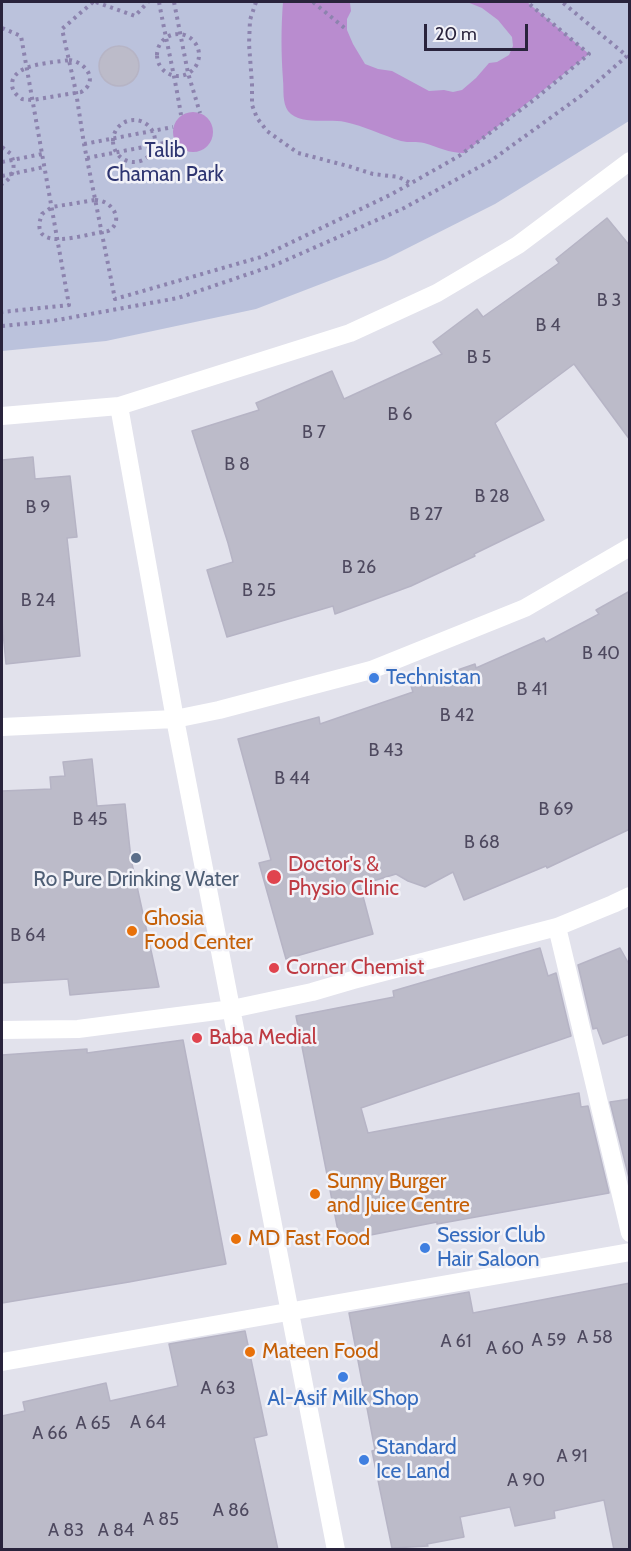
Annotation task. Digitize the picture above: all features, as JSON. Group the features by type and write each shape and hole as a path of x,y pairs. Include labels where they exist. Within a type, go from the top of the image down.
{"street":[{"path":"2,416 119,406 350,333 437,293 518,245 630,161"},
{"path":"119,406 175,719 336,1550"},
{"path":"2,728 175,719 219,710 371,670 525,608 630,547"},
{"path":"2,1030 78,1029 232,1009 312,992 557,927 630,896"},
{"path":"557,927 630,1233"},
{"path":"2,1362 630,1252"}],"path":[{"path":"148,2 135,16 95,2 62,29 115,299 261,257 411,183 459,156 535,99 589,54 527,2"},
{"path":"159,2 165,38 175,75 181,116"},
{"path":"174,2 188,73 200,113"},
{"path":"256,2 250,20 249,36 252,105 257,118 267,131 298,153 373,174 399,177 411,183"},
{"path":"314,2 347,30"},
{"path":"2,326 52,321 178,298 275,265 394,213 492,160 582,95 627,56 561,2"},
{"path":"2,28 21,36 69,305 2,312"},
{"path":"180,34 191,38 196,43 197,63 194,69 182,75 175,75 163,69 157,57 165,38 180,34"},
{"path":"69,60 82,64 87,69 89,82 86,89 32,100 19,98 12,86 15,74 27,67 69,60"},
{"path":"134,120 141,121 153,131 153,149 150,155 138,161 124,159 117,152 113,143 114,138 121,124 134,120"},
{"path":"84,144 173,127"},
{"path":"87,158 175,141"},
{"path":"2,147 11,154 14,168 9,180 2,184"},
{"path":"2,162 42,154"},
{"path":"2,176 44,167"},
{"path":"95,200 108,203 116,215 113,228 108,231 57,240 45,237 40,231 42,213 52,207 95,200"}],"green space":[{"name":"Talib Chaman Park","path":"2,2 629,2 629,121 495,204 386,259 256,309 106,341 2,351"}],"shaded area":[{"path":"283,2 354,2 350,3 351,11 347,19 347,30 365,64 392,71 429,91 462,90 489,63 497,62 509,55 513,46 512,37 498,20 482,8 467,2 527,2 589,54 464,153 453,152 421,142 401,141 345,122 307,120 293,116 286,107 284,96"},
{"path":"193,112 207,118 213,132 207,146 193,152 179,146 173,132 179,118"}],"building":[{"path":"119,46 133,52 139,66 133,80 119,86 105,80 99,66 105,52"},
{"path":"607,218 630,246 630,440 574,364 495,423 544,520 411,586 335,614 333,606 227,637 207,570 233,562 192,431 259,410 256,403 332,371 344,399 442,354 433,342 477,309 483,317 559,263 556,259"},
{"path":"33,457 35,479 70,476 77,537 67,538 80,656 6,664 2,622 2,460"},
{"path":"630,591 630,829 547,868 546,866 464,900 453,872 425,887 396,874 360,885 373,934 286,959 259,863 271,860 238,739 319,717 320,724 413,692 411,686 475,664 476,668 544,638 546,642 599,614 596,610"},
{"path":"92,759 97,806 125,804 131,859 159,987 70,995 68,979 2,983 2,791 51,789 50,777 65,776 63,762"},
{"path":"540,948 548,976 556,973 571,1036 361,1108 368,1133 579,1093 581,1107 588,1106 609,1193 340,1241 296,1016 394,997 393,991"},
{"path":"620,948 630,966 630,1034 603,1044 597,1028 593,1029 578,965"},
{"path":"183,1040 226,1264 2,1303 2,1055 87,1049 87,1053"},
{"path":"630,1099 630,1182 610,1102"},
{"path":"630,1283 630,1550 614,1550 604,1500 554,1511 555,1518 515,1526 510,1507 460,1517 464,1537 427,1544 428,1546 392,1548 372,1451 375,1450 349,1313 469,1292 473,1313"},
{"path":"245,1331 267,1435 254,1438 278,1550 2,1550 2,1416 25,1411 23,1402 106,1383 110,1401 178,1386 169,1344"}],"place":[{"name":"Technistan","path":"374,678"},
{"name":"Ro Pure Drinking Water","path":"136,858"},
{"name":"Doctor's & Physio Clinic","path":"274,877"},
{"name":"Ghosia Food Center","path":"132,931"},
{"name":"Corner Chemist","path":"274,968"},
{"name":"Baba Medial","path":"197,1038"},
{"name":"Sunny Burger and Juice Centre","path":"315,1194"},
{"name":"MD Fast Food","path":"236,1239"},
{"name":"Sessior Club Hair Saloon","path":"425,1248"},
{"name":"Mateen Food","path":"250,1352"},
{"name":"Al-Asif Milk Shop","path":"343,1377"},
{"name":"Standard Ice Land","path":"364,1460"}]}
